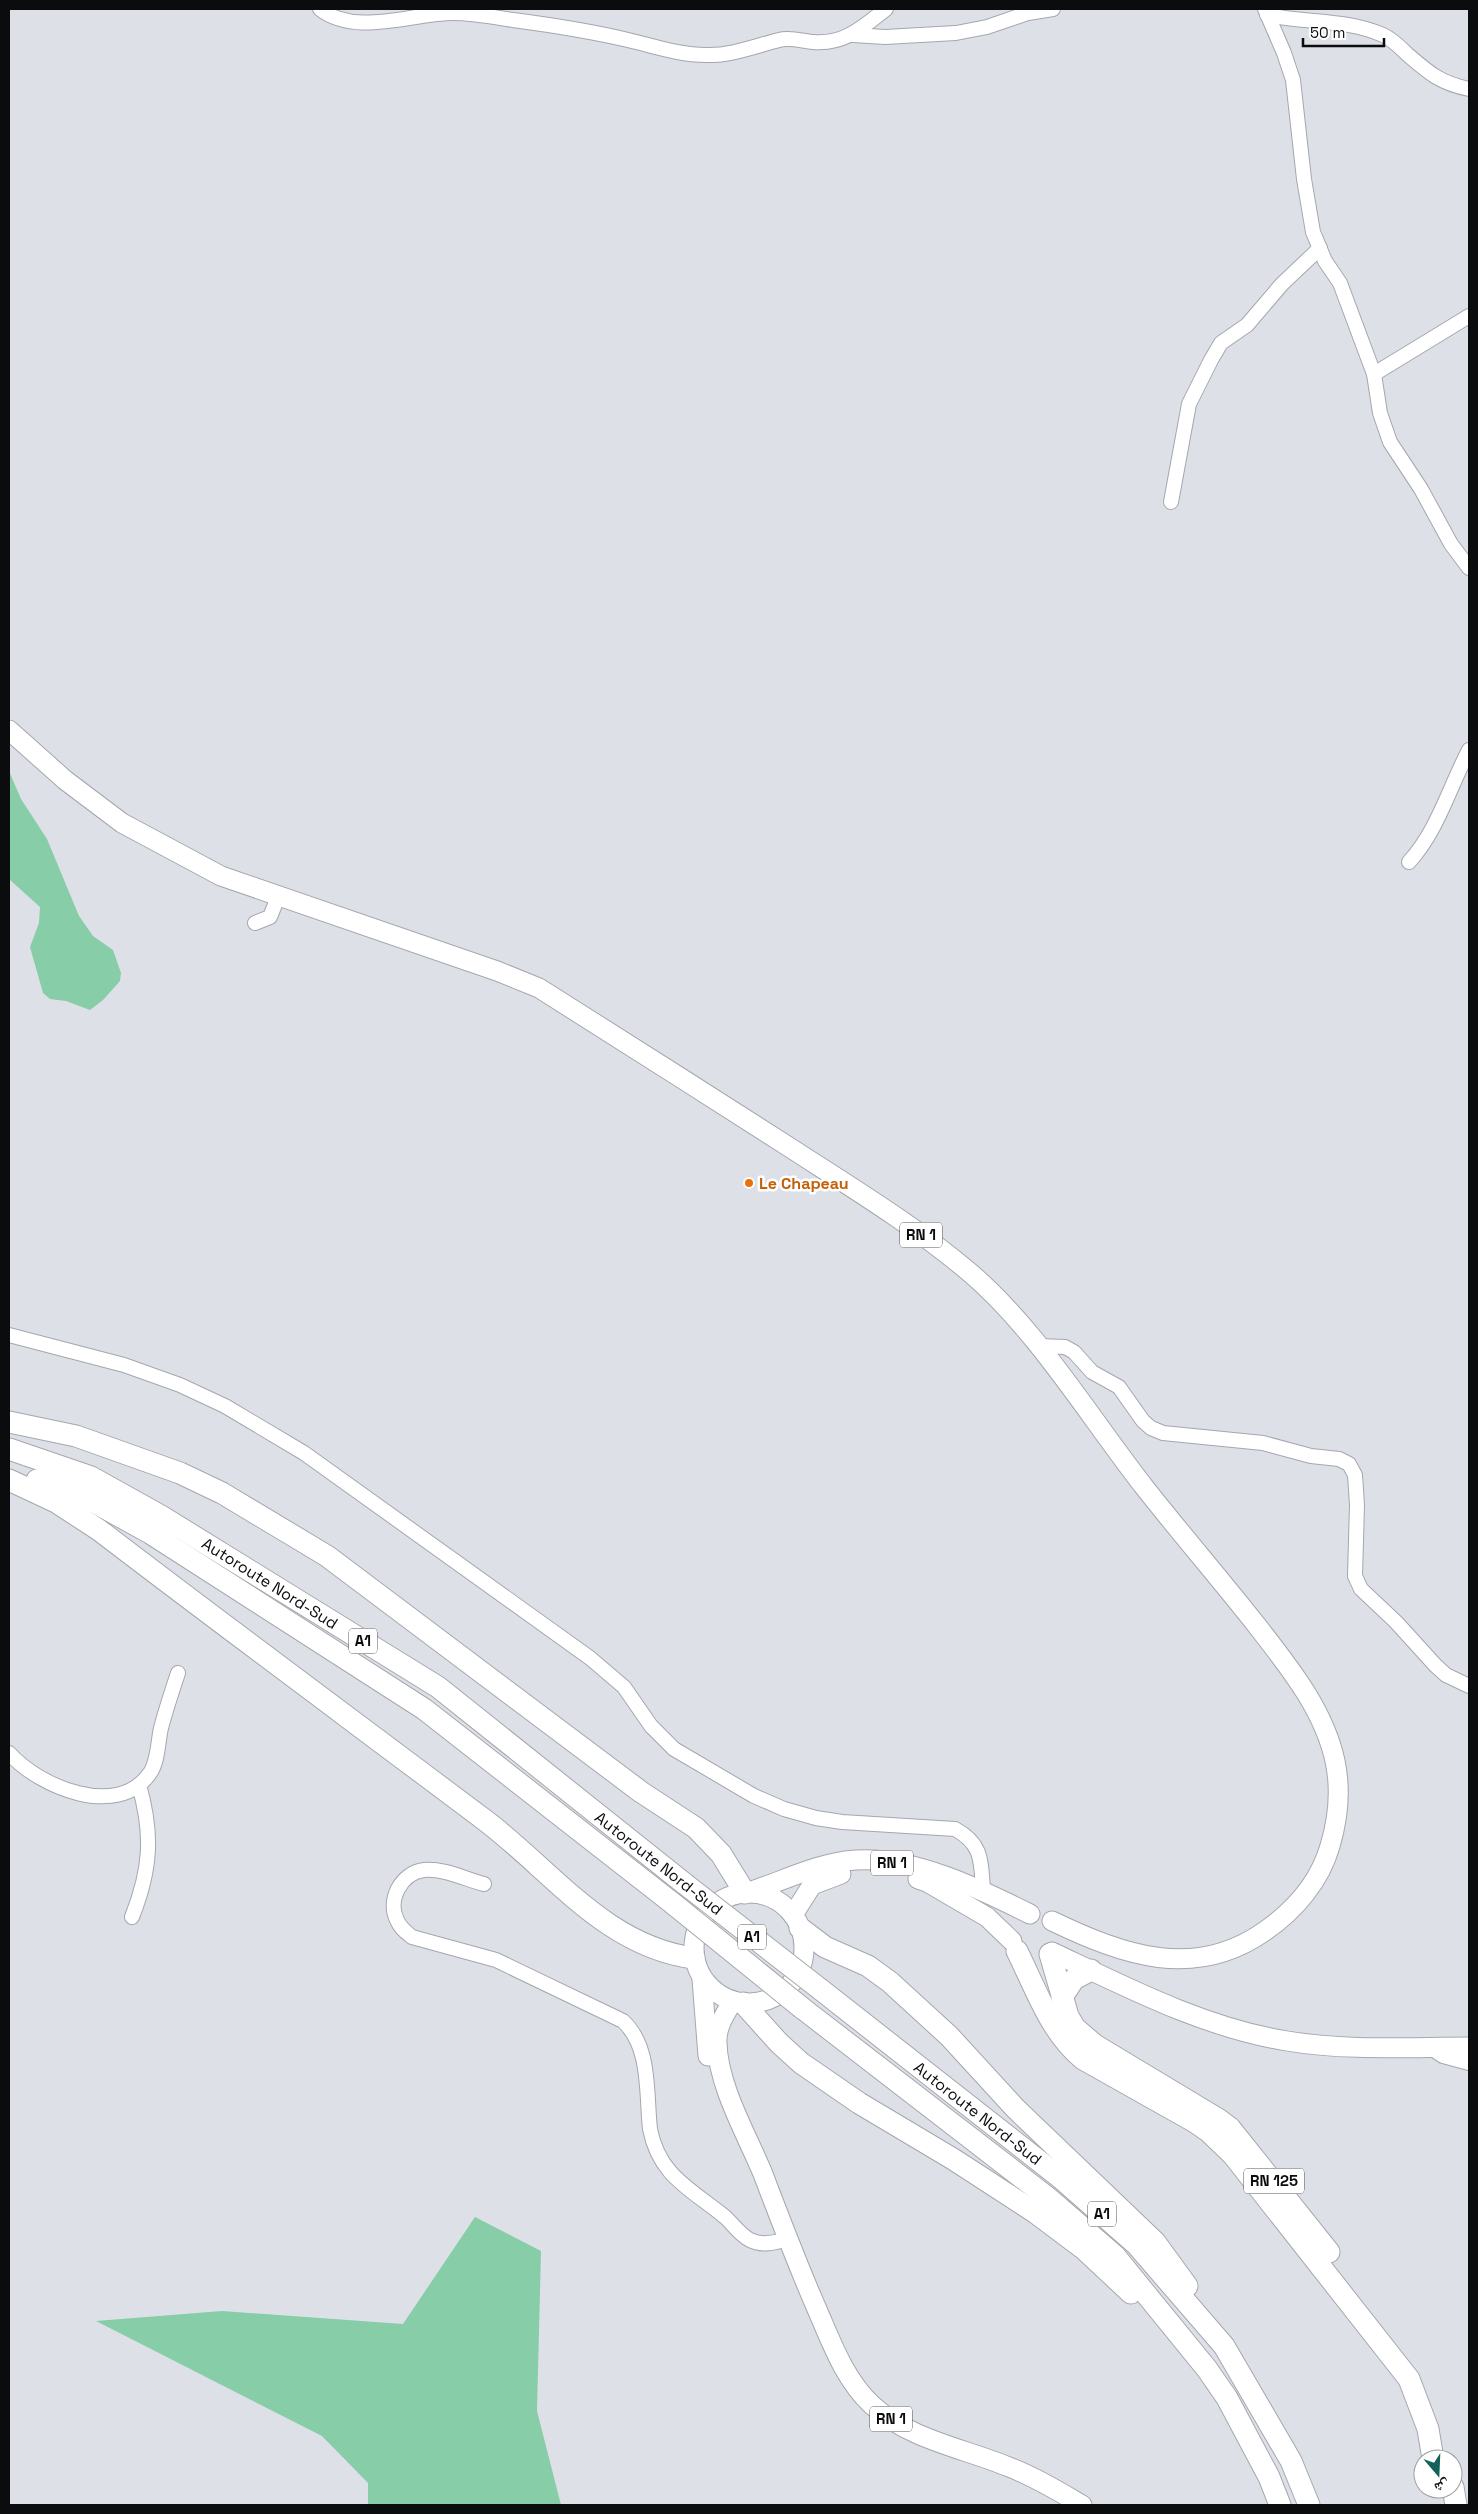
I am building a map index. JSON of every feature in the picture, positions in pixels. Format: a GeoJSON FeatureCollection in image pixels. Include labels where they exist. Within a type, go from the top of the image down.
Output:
{"type":"FeatureCollection","features":[{"type":"Feature","properties":{"kind":"highway"},"geometry":{"type":"LineString","coordinates":[[9,1422],[76,1436],[180,1473],[222,1493],[328,1556],[641,1792],[696,1828],[721,1854],[747,1893]]}},
{"type":"Feature","properties":{"kind":"highway","name":"Autoroute Nord-Sud"},"geometry":{"type":"LineString","coordinates":[[9,1449],[91,1477],[161,1516],[438,1687],[685,1884],[1070,2185],[1136,2244],[1224,2346],[1291,2461],[1308,2505]]}},
{"type":"Feature","properties":{"kind":"highway","name":"Autoroute Nord-Sud"},"geometry":{"type":"LineString","coordinates":[[9,1470],[83,1496],[150,1533],[424,1709],[671,1902],[802,2008],[1047,2197],[1115,2256],[1207,2369],[1227,2398],[1269,2477],[1280,2505]]}},
{"type":"Feature","properties":{"kind":"highway"},"geometry":{"type":"LineString","coordinates":[[9,1480],[56,1502],[99,1530],[506,1836],[601,1920],[659,1951],[694,1958]]}},
{"type":"Feature","properties":{"kind":"highway"},"geometry":{"type":"LineString","coordinates":[[797,1921],[825,1947],[879,1973],[949,2036],[1015,2108],[1155,2242],[1171,2262],[1224,2346]]}},
{"type":"Feature","properties":{"kind":"highway","name":"RN 125"},"geometry":{"type":"LineString","coordinates":[[1054,1942],[1062,1997],[1068,2016],[1084,2036],[1218,2119],[1244,2144],[1412,2358],[1434,2401],[1446,2449]]}},
{"type":"Feature","properties":{"kind":"highway"},"geometry":{"type":"LineString","coordinates":[[1015,1946],[1054,2027],[1071,2049],[1083,2059],[1196,2122],[1233,2155],[1409,2379],[1428,2429],[1432,2449]]}},
{"type":"Feature","properties":{"kind":"highway"},"geometry":{"type":"LineString","coordinates":[[1062,1997],[1074,1979],[1091,1970]]}},
{"type":"Feature","properties":{"kind":"highway"},"geometry":{"type":"LineString","coordinates":[[738,2002],[801,2063],[859,2104],[953,2159],[1036,2213],[1084,2249],[1207,2369]]}},
{"type":"Feature","properties":{"kind":"main road","name":"RN 1"},"geometry":{"type":"LineString","coordinates":[[9,730],[65,780],[122,823],[220,876],[497,971],[539,988],[896,1216],[969,1272],[1005,1306],[1038,1346],[1156,1502],[1219,1576],[1284,1659],[1314,1708],[1326,1732],[1335,1763],[1338,1798],[1335,1828],[1328,1854],[1316,1878],[1298,1903],[1278,1922],[1253,1939],[1238,1946],[1208,1955],[1186,1959],[1142,1956],[1114,1949],[1092,1940],[1054,1942]]}},
{"type":"Feature","properties":{"kind":"main road","name":"RN 1"},"geometry":{"type":"LineString","coordinates":[[747,1893],[828,1865],[856,1860],[893,1863],[926,1871],[983,1890],[1030,1914]]}},
{"type":"Feature","properties":{"kind":"main road","name":"RN 1"},"geometry":{"type":"LineString","coordinates":[[797,1921],[806,1892],[821,1880],[858,1872],[896,1874],[928,1882],[953,1896],[987,1917],[1015,1946]]}},
{"type":"Feature","properties":{"kind":"main road"},"geometry":{"type":"LineString","coordinates":[[659,1951],[686,1970],[703,1985],[715,1993],[738,2002],[753,2003],[773,1998],[790,1986],[796,1977],[803,1958],[804,1943],[797,1921],[774,1898],[747,1893],[725,1898],[705,1914],[694,1938],[694,1958],[703,1985]]}},
{"type":"Feature","properties":{"kind":"main road"},"geometry":{"type":"LineString","coordinates":[[1054,1942],[1033,1959],[1015,1946],[1016,1924],[1030,1914],[1042,1915],[1054,1942],[1091,1970],[1214,2023],[1254,2035],[1313,2045],[1469,2047]]}},
{"type":"Feature","properties":{"kind":"main road","name":"RN 1"},"geometry":{"type":"LineString","coordinates":[[703,1985],[706,2047],[721,2108],[787,2239]]}},
{"type":"Feature","properties":{"kind":"main road","name":"RN 1"},"geometry":{"type":"LineString","coordinates":[[738,2002],[717,2034],[718,2054],[734,2111],[762,2172],[787,2239],[837,2356],[856,2387],[872,2405],[896,2422],[928,2439],[1007,2466],[1039,2480],[1082,2505]]}},
{"type":"Feature","properties":{"kind":"street"},"geometry":{"type":"LineString","coordinates":[[320,9],[334,16],[364,22],[437,14],[476,14],[549,25],[627,40],[680,53],[707,56],[749,50],[781,39],[815,42],[833,41],[853,35],[885,37],[956,33],[986,27],[1030,11],[1053,9]]}},
{"type":"Feature","properties":{"kind":"street"},"geometry":{"type":"LineString","coordinates":[[853,35],[886,9]]}},
{"type":"Feature","properties":{"kind":"street"},"geometry":{"type":"LineString","coordinates":[[1266,12],[1299,21],[1349,24],[1363,27],[1386,36],[1436,78],[1469,89]]}},
{"type":"Feature","properties":{"kind":"street"},"geometry":{"type":"LineString","coordinates":[[1266,12],[1284,53],[1293,80],[1304,179],[1313,232],[1340,283],[1374,374],[1380,413],[1390,442],[1421,489],[1452,544],[1469,568]]}},
{"type":"Feature","properties":{"kind":"street"},"geometry":{"type":"LineString","coordinates":[[1172,502],[1189,404],[1211,360],[1221,343],[1247,325],[1282,284],[1320,248]]}},
{"type":"Feature","properties":{"kind":"street"},"geometry":{"type":"LineString","coordinates":[[1374,374],[1469,316]]}},
{"type":"Feature","properties":{"kind":"street"},"geometry":{"type":"LineString","coordinates":[[1409,862],[1420,850],[1444,808],[1453,780],[1469,750]]}},
{"type":"Feature","properties":{"kind":"street"},"geometry":{"type":"LineString","coordinates":[[255,923],[270,917],[278,897]]}},
{"type":"Feature","properties":{"kind":"street"},"geometry":{"type":"LineString","coordinates":[[9,1335],[124,1365],[180,1385],[226,1406],[304,1452],[590,1658],[624,1687],[651,1726],[674,1749],[754,1796],[784,1809],[842,1822],[955,1830],[967,1836],[979,1851],[983,1890]]}},
{"type":"Feature","properties":{"kind":"street"},"geometry":{"type":"LineString","coordinates":[[1038,1346],[1065,1347],[1074,1352],[1092,1372],[1119,1387],[1143,1421],[1151,1428],[1162,1433],[1264,1443],[1311,1456],[1339,1459],[1349,1464],[1355,1475],[1355,1576],[1361,1589],[1396,1622],[1446,1675],[1469,1686]]}},
{"type":"Feature","properties":{"kind":"street"},"geometry":{"type":"LineString","coordinates":[[9,1753],[28,1769],[63,1789],[97,1797],[126,1792],[139,1785],[151,1771],[167,1704],[178,1673]]}},
{"type":"Feature","properties":{"kind":"street"},"geometry":{"type":"LineString","coordinates":[[132,1917],[140,1897],[149,1851],[148,1818],[139,1785]]}},
{"type":"Feature","properties":{"kind":"street"},"geometry":{"type":"LineString","coordinates":[[484,1884],[433,1870],[421,1870],[410,1876],[398,1889],[394,1907],[396,1919],[402,1929],[412,1937],[496,1960],[623,2021],[637,2037],[642,2050],[652,2142],[665,2168],[676,2180],[750,2240],[768,2243],[787,2239]]}},
{"type":"Feature","properties":{"kind":"street"},"geometry":{"type":"LineString","coordinates":[[1430,2047],[1443,2056],[1469,2063]]}},
{"type":"Feature","properties":{"kind":"green space"},"geometry":{"type":"Polygon","coordinates":[[[9,771],[21,799],[47,839],[79,916],[93,936],[113,950],[121,973],[120,981],[103,1000],[90,1010],[66,1001],[50,999],[43,993],[30,947],[39,923],[40,907],[9,879],[9,771]]]}},
{"type":"Feature","properties":{"kind":"green space"},"geometry":{"type":"Polygon","coordinates":[[[475,2217],[541,2251],[537,2411],[561,2505],[368,2505],[368,2483],[322,2436],[96,2321],[222,2311],[403,2324],[475,2217]]]}},
{"type":"Feature","properties":{"kind":"place","name":"Le Chapeau"},"geometry":{"type":"Point","coordinates":[749,1183]}}]}
